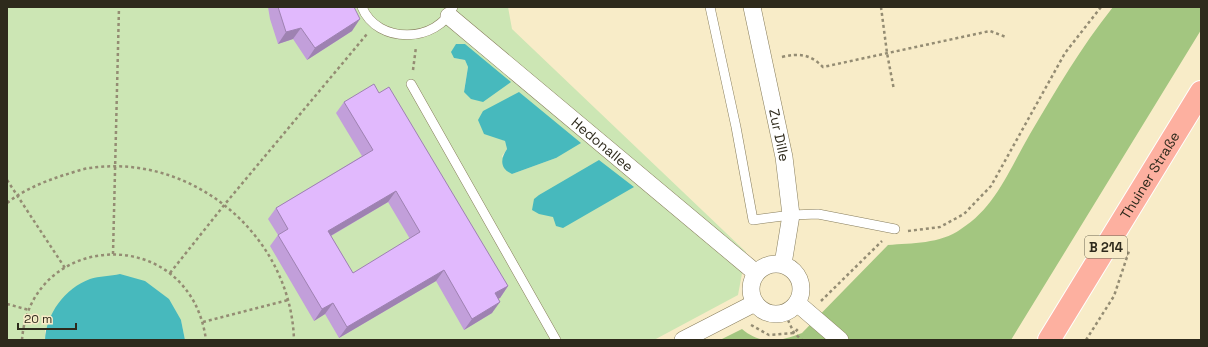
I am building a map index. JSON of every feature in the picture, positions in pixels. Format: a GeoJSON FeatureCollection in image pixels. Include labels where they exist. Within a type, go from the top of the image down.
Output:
{"type":"FeatureCollection","features":[{"type":"Feature","properties":{"kind":"main road","name":"Thuiner Straße"},"geometry":{"type":"LineString","coordinates":[[1049,340],[1201,92]]}},
{"type":"Feature","properties":{"kind":"street","name":"Zur Dille"},"geometry":{"type":"LineString","coordinates":[[752,7],[784,157],[791,215],[783,264]]}},
{"type":"Feature","properties":{"kind":"street","name":"Hedonallee"},"geometry":{"type":"LineString","coordinates":[[451,11],[756,273]]}},
{"type":"Feature","properties":{"kind":"street"},"geometry":{"type":"LineString","coordinates":[[783,264],[792,269],[802,284],[800,299],[791,309],[776,313],[768,313],[755,303],[751,293],[751,283],[756,273],[768,265],[783,264]]}},
{"type":"Feature","properties":{"kind":"street"},"geometry":{"type":"LineString","coordinates":[[683,340],[755,303]]}},
{"type":"Feature","properties":{"kind":"street"},"geometry":{"type":"LineString","coordinates":[[797,304],[840,340]]}},
{"type":"Feature","properties":{"kind":"lane"},"geometry":{"type":"LineString","coordinates":[[362,7],[375,24],[393,34],[411,36],[432,30],[451,11]]}},
{"type":"Feature","properties":{"kind":"lane"},"geometry":{"type":"LineString","coordinates":[[710,7],[736,127],[753,220],[791,215],[818,214],[895,229]]}},
{"type":"Feature","properties":{"kind":"lane"},"geometry":{"type":"LineString","coordinates":[[411,84],[556,340]]}},
{"type":"Feature","properties":{"kind":"path"},"geometry":{"type":"LineString","coordinates":[[113,254],[119,7]]}},
{"type":"Feature","properties":{"kind":"path"},"geometry":{"type":"LineString","coordinates":[[881,7],[894,90]]}},
{"type":"Feature","properties":{"kind":"path"},"geometry":{"type":"LineString","coordinates":[[794,334],[821,302],[895,229],[912,231],[940,227],[964,214],[991,186],[1064,53],[1101,7]]}},
{"type":"Feature","properties":{"kind":"path"},"geometry":{"type":"LineString","coordinates":[[170,273],[225,204],[375,24]]}},
{"type":"Feature","properties":{"kind":"path"},"geometry":{"type":"LineString","coordinates":[[764,62],[794,54],[804,54],[813,57],[824,67],[990,31],[1006,37]]}},
{"type":"Feature","properties":{"kind":"path"},"geometry":{"type":"LineString","coordinates":[[411,36],[416,50],[411,84]]}},
{"type":"Feature","properties":{"kind":"path"},"geometry":{"type":"LineString","coordinates":[[7,203],[17,195],[38,183],[89,168],[116,166],[143,168],[180,179],[203,189],[225,204],[248,226],[263,245],[279,274],[288,300],[294,340]]}},
{"type":"Feature","properties":{"kind":"path"},"geometry":{"type":"LineString","coordinates":[[7,180],[65,268]]}},
{"type":"Feature","properties":{"kind":"path"},"geometry":{"type":"LineString","coordinates":[[1086,340],[1114,296],[1130,250]]}},
{"type":"Feature","properties":{"kind":"path"},"geometry":{"type":"LineString","coordinates":[[22,340],[23,327],[29,310],[40,291],[52,278],[65,268],[85,259],[113,254],[135,256],[156,264],[183,284],[195,302],[203,322],[206,340]]}},
{"type":"Feature","properties":{"kind":"path"},"geometry":{"type":"LineString","coordinates":[[203,322],[288,300]]}},
{"type":"Feature","properties":{"kind":"path"},"geometry":{"type":"LineString","coordinates":[[7,304],[29,310]]}},
{"type":"Feature","properties":{"kind":"path"},"geometry":{"type":"LineString","coordinates":[[745,322],[769,335],[794,334],[802,340]]}},
{"type":"Feature","properties":{"kind":"green space"},"geometry":{"type":"Polygon","coordinates":[[[7,7],[508,7],[512,29],[746,252],[738,295],[654,340],[185,340],[181,320],[45,330],[45,340],[7,340],[7,7]],[[465,44],[454,58],[465,60],[468,67],[464,91],[483,102],[465,44]],[[480,127],[505,141],[507,149],[502,156],[512,174],[556,158],[480,127]]]}},
{"type":"Feature","properties":{"kind":"green space"},"geometry":{"type":"Polygon","coordinates":[[[1113,7],[1201,7],[1201,30],[1011,340],[776,340],[802,333],[888,245],[926,242],[944,238],[961,229],[984,210],[1009,173],[1049,101],[1069,69],[1113,7]]]}},
{"type":"Feature","properties":{"kind":"green space"},"geometry":{"type":"Polygon","coordinates":[[[742,329],[756,338],[763,340],[720,340],[742,329]]]}},
{"type":"Feature","properties":{"kind":"water"},"geometry":{"type":"Polygon","coordinates":[[[456,44],[465,44],[511,82],[483,102],[471,99],[464,92],[468,67],[465,60],[454,58],[451,52],[456,44]]]}},
{"type":"Feature","properties":{"kind":"water"},"geometry":{"type":"Polygon","coordinates":[[[519,92],[581,143],[556,158],[512,174],[503,167],[502,163],[503,156],[507,149],[505,141],[484,134],[478,120],[483,111],[519,92]]]}},
{"type":"Feature","properties":{"kind":"water"},"geometry":{"type":"Polygon","coordinates":[[[599,160],[634,187],[563,228],[556,226],[553,217],[539,214],[532,210],[534,199],[539,195],[599,160]]]}},
{"type":"Feature","properties":{"kind":"water"},"geometry":{"type":"Polygon","coordinates":[[[120,274],[145,281],[169,299],[181,320],[185,340],[45,340],[46,330],[53,312],[65,295],[81,283],[90,279],[120,274]]]}},
{"type":"Feature","properties":{"kind":"building"},"geometry":{"type":"Polygon","coordinates":[[[278,7],[354,7],[360,19],[315,48],[301,28],[286,32],[278,7]]]}},
{"type":"Feature","properties":{"kind":"building"},"geometry":{"type":"Polygon","coordinates":[[[374,84],[379,93],[389,87],[508,286],[495,293],[500,302],[472,319],[444,270],[347,327],[333,303],[322,309],[278,235],[288,229],[276,208],[373,150],[344,102],[374,84]],[[396,191],[328,231],[353,273],[420,232],[396,191]]]}}]}
